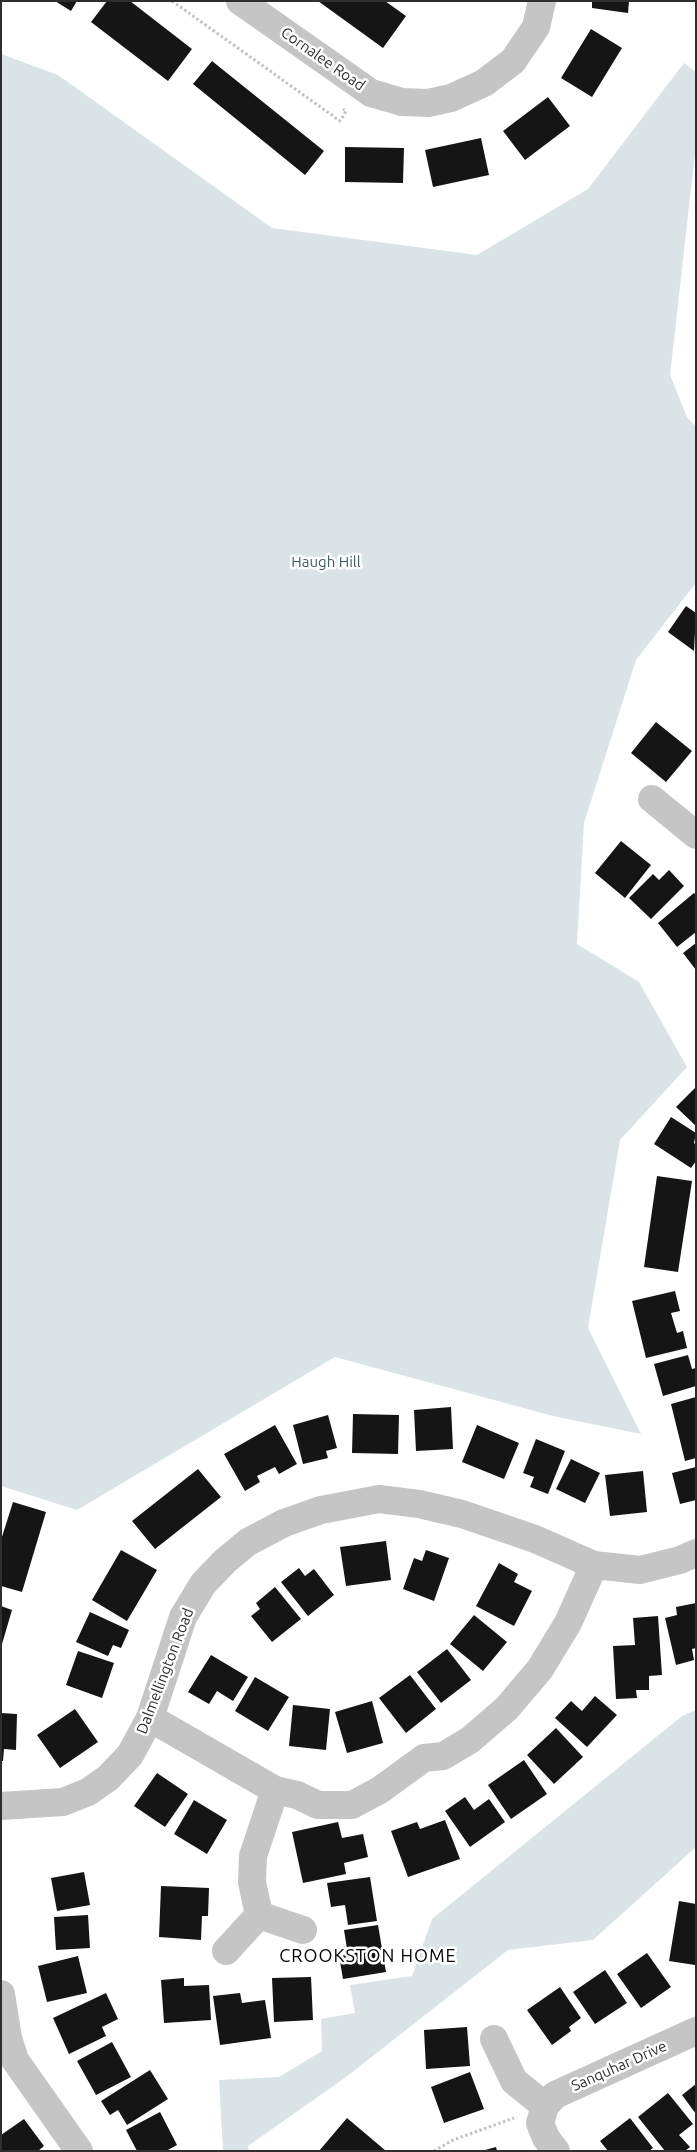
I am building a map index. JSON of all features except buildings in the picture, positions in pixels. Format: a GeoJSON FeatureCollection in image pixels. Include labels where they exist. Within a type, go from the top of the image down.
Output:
{"type":"FeatureCollection","features":[{"type":"Feature","properties":{"kind":"street","name":"Cornalee Road"},"geometry":{"type":"LineString","coordinates":[[240,1],[371,92],[402,102],[428,102],[451,98],[484,83],[513,62],[536,27],[542,1]]}},
{"type":"Feature","properties":{"kind":"street"},"geometry":{"type":"LineString","coordinates":[[652,799],[696,835]]}},
{"type":"Feature","properties":{"kind":"street","name":"Dalmellington Road"},"geometry":{"type":"LineString","coordinates":[[1,1806],[63,1802],[88,1792],[108,1778],[130,1755],[150,1718],[183,1617],[203,1584],[225,1561],[248,1542],[284,1523],[321,1510],[379,1499],[420,1504],[462,1514],[535,1539],[594,1564],[640,1570],[680,1560],[696,1553]]}},
{"type":"Feature","properties":{"kind":"street"},"geometry":{"type":"LineString","coordinates":[[150,1718],[275,1790],[297,1795],[318,1805],[352,1805],[380,1790],[424,1758],[443,1756],[470,1740],[507,1708],[540,1669],[568,1623],[594,1564]]}},
{"type":"Feature","properties":{"kind":"street"},"geometry":{"type":"LineString","coordinates":[[259,1915],[252,1882],[253,1856],[275,1790]]}},
{"type":"Feature","properties":{"kind":"street"},"geometry":{"type":"LineString","coordinates":[[1,1806],[1,1827]]}},
{"type":"Feature","properties":{"kind":"street"},"geometry":{"type":"LineString","coordinates":[[259,1915],[303,1930]]}},
{"type":"Feature","properties":{"kind":"street"},"geometry":{"type":"LineString","coordinates":[[226,1951],[259,1915]]}},
{"type":"Feature","properties":{"kind":"street"},"geometry":{"type":"LineString","coordinates":[[1,1994],[8,2038],[15,2060],[79,2151]]}},
{"type":"Feature","properties":{"kind":"street","name":"Sanquhar Drive"},"geometry":{"type":"LineString","coordinates":[[543,2114],[555,2095],[696,2031]]}},
{"type":"Feature","properties":{"kind":"street"},"geometry":{"type":"LineString","coordinates":[[494,2039],[514,2081],[543,2114],[546,2138],[556,2151]]}},
{"type":"Feature","properties":{"kind":"path"},"geometry":{"type":"LineString","coordinates":[[172,1],[340,121]]}},
{"type":"Feature","properties":{"kind":"path"},"geometry":{"type":"LineString","coordinates":[[434,2151],[453,2140],[513,2118],[543,2114]]}},
{"type":"Feature","properties":{"kind":"green space","name":"Haugh Hill"},"geometry":{"type":"Polygon","coordinates":[[[1,54],[58,75],[272,228],[477,255],[588,189],[684,63],[696,72],[696,145],[670,375],[687,417],[696,427],[696,583],[636,660],[584,823],[577,944],[639,982],[687,1067],[620,1140],[588,1328],[641,1434],[553,1416],[335,1357],[77,1510],[1,1486],[1,54]]]}},
{"type":"Feature","properties":{"kind":"green space"},"geometry":{"type":"Polygon","coordinates":[[[696,1710],[696,1847],[593,1940],[508,1950],[346,2077],[248,2146],[249,2151],[223,2151],[219,2080],[279,2077],[322,2051],[321,2019],[355,2013],[350,1985],[412,1976],[432,1919],[682,1716],[696,1710]]]}},
{"type":"Feature","properties":{"kind":"district","name":"CROOKSTON HOME"},"geometry":{"type":"Point","coordinates":[368,1956]}}]}
